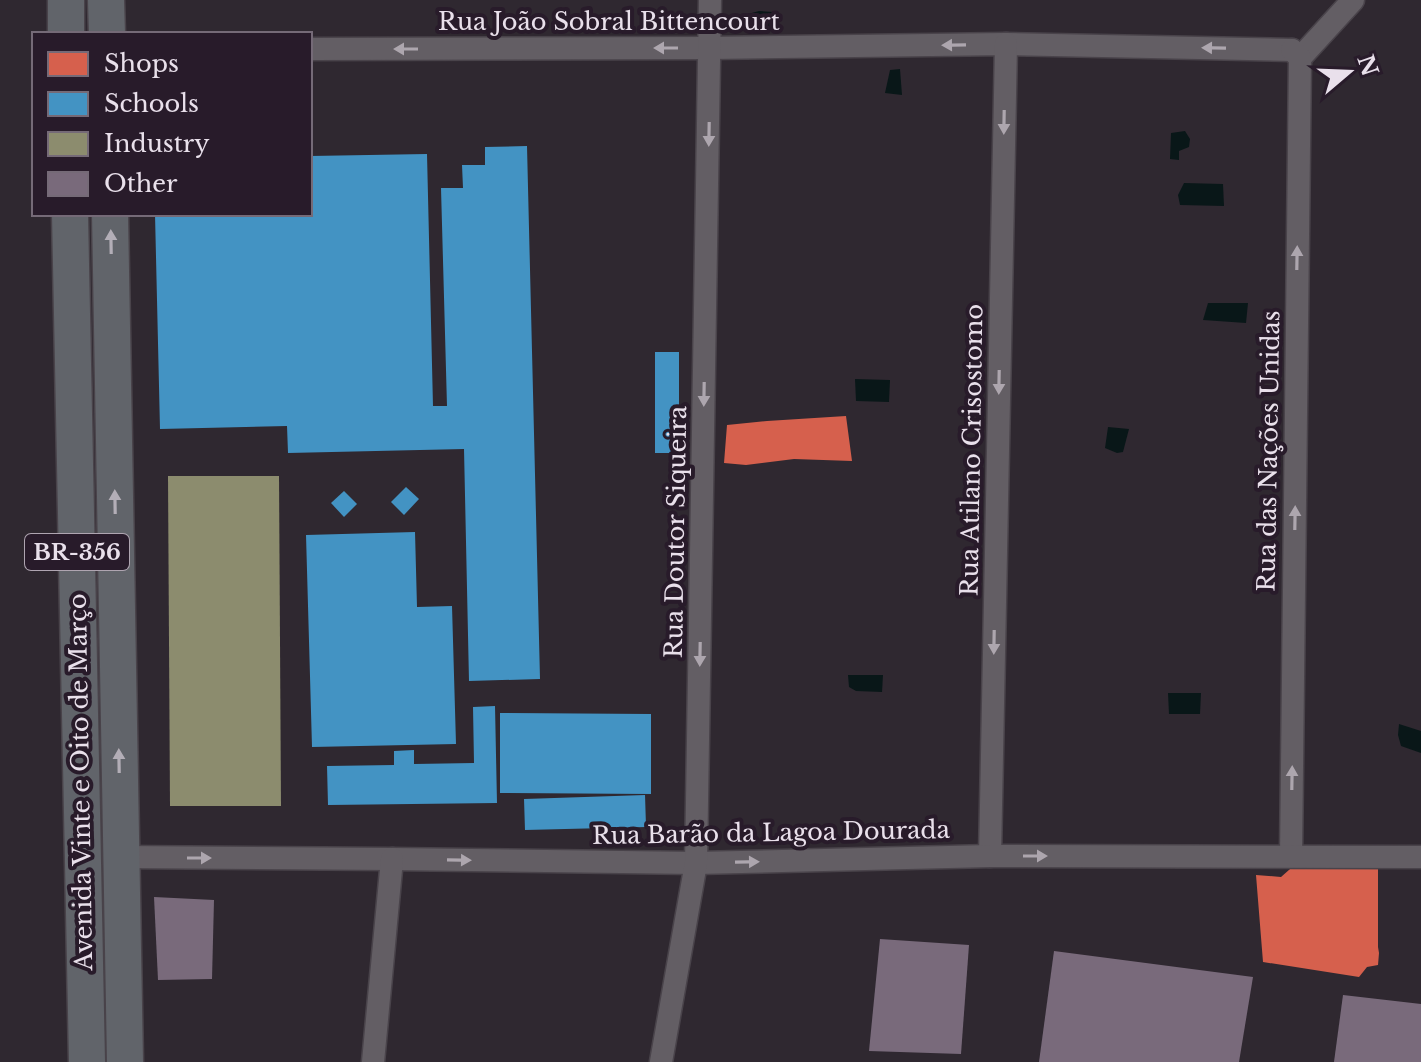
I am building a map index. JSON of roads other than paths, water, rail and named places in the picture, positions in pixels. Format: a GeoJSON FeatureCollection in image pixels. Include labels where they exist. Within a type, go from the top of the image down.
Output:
{"type":"FeatureCollection","features":[{"type":"Feature","properties":{"kind":"main road"},"geometry":{"type":"LineString","coordinates":[[66,0],[66,32]]}},
{"type":"Feature","properties":{"kind":"main road","name":"Avenida Vinte e Oito de Março"},"geometry":{"type":"LineString","coordinates":[[70,216],[87,1062]]}},
{"type":"Feature","properties":{"kind":"main road","name":"Avenida Vinte e Oito de Março"},"geometry":{"type":"LineString","coordinates":[[110,216],[125,1062]]}},
{"type":"Feature","properties":{"kind":"main road"},"geometry":{"type":"LineString","coordinates":[[79,661],[92,714],[98,834],[105,852],[121,857]]}},
{"type":"Feature","properties":{"kind":"street","name":"Rua Doutor Siqueira"},"geometry":{"type":"LineString","coordinates":[[661,1062],[696,863],[710,0]]}},
{"type":"Feature","properties":{"kind":"street"},"geometry":{"type":"LineString","coordinates":[[1296,54],[1330,0]]}},
{"type":"Feature","properties":{"kind":"street"},"geometry":{"type":"LineString","coordinates":[[1296,54],[1353,0]]}},
{"type":"Feature","properties":{"kind":"street","name":"Rua João Sobral Bittencourt"},"geometry":{"type":"LineString","coordinates":[[312,49],[1006,44],[1296,54]]}},
{"type":"Feature","properties":{"kind":"street","name":"Rua Atilano Crisostomo"},"geometry":{"type":"LineString","coordinates":[[990,856],[1006,44]]}},
{"type":"Feature","properties":{"kind":"street","name":"Rua das Nações Unidas"},"geometry":{"type":"LineString","coordinates":[[1291,856],[1296,54]]}},
{"type":"Feature","properties":{"kind":"street","name":"Rua Barão da Lagoa Dourada"},"geometry":{"type":"LineString","coordinates":[[121,857],[696,863],[990,856],[1421,857]]}},
{"type":"Feature","properties":{"kind":"street"},"geometry":{"type":"LineString","coordinates":[[373,1062],[392,859]]}}]}
